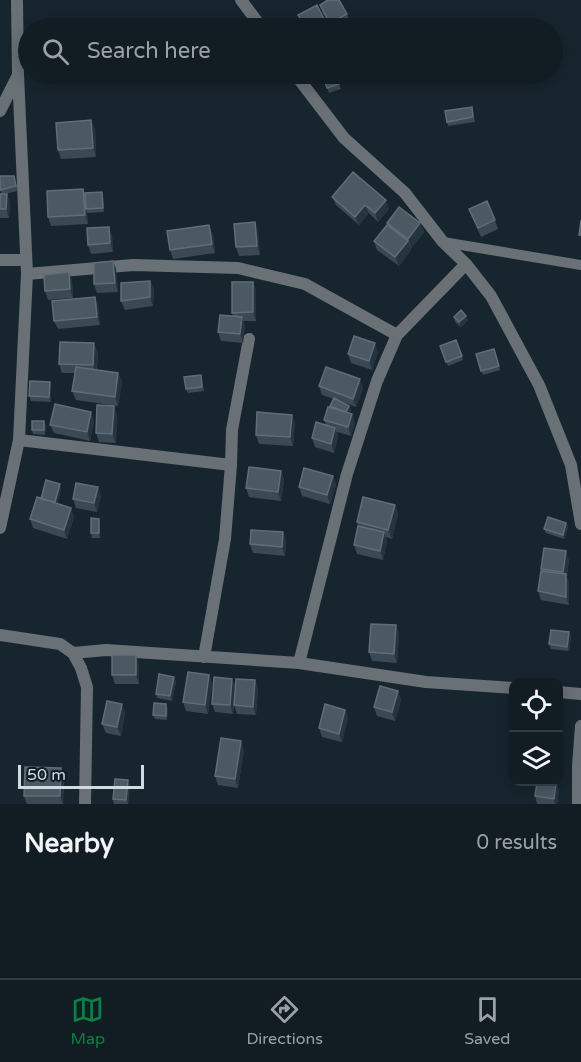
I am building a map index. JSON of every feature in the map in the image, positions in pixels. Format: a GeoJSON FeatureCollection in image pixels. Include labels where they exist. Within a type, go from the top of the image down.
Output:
{"type":"FeatureCollection","features":[{"type":"Feature","properties":{"kind":"street"},"geometry":{"type":"LineString","coordinates":[[0,111],[18,74],[17,0]]}},
{"type":"Feature","properties":{"kind":"street"},"geometry":{"type":"LineString","coordinates":[[241,0],[254,18]]}},
{"type":"Feature","properties":{"kind":"street"},"geometry":{"type":"LineString","coordinates":[[0,528],[5,478],[19,440],[27,274],[18,84]]}},
{"type":"Feature","properties":{"kind":"street"},"geometry":{"type":"LineString","coordinates":[[303,84],[344,138],[405,194],[443,242],[466,264],[491,296],[539,385],[571,465],[581,524]]}},
{"type":"Feature","properties":{"kind":"street"},"geometry":{"type":"LineString","coordinates":[[0,260],[26,260]]}},
{"type":"Feature","properties":{"kind":"street"},"geometry":{"type":"LineString","coordinates":[[299,663],[347,474],[377,381],[397,335],[466,264]]}},
{"type":"Feature","properties":{"kind":"street"},"geometry":{"type":"LineString","coordinates":[[27,274],[133,265],[238,268],[305,284],[397,335]]}},
{"type":"Feature","properties":{"kind":"street"},"geometry":{"type":"LineString","coordinates":[[204,657],[225,539],[232,430],[249,339]]}},
{"type":"Feature","properties":{"kind":"street"},"geometry":{"type":"LineString","coordinates":[[19,440],[231,465]]}},
{"type":"Feature","properties":{"kind":"street"},"geometry":{"type":"LineString","coordinates":[[0,636],[60,644],[73,653],[81,668],[87,687],[85,804]]}},
{"type":"Feature","properties":{"kind":"street"},"geometry":{"type":"LineString","coordinates":[[73,653],[106,650],[299,663],[426,682],[509,688]]}},
{"type":"Feature","properties":{"kind":"street"},"geometry":{"type":"LineString","coordinates":[[563,692],[581,694]]}},
{"type":"Feature","properties":{"kind":"street"},"geometry":{"type":"LineString","coordinates":[[578,804],[581,726]]}},
{"type":"Feature","properties":{"kind":"lane"},"geometry":{"type":"LineString","coordinates":[[443,242],[581,265]]}},
{"type":"Feature","properties":{"kind":"building"},"geometry":{"type":"Polygon","coordinates":[[[328,0],[339,0],[347,14],[339,18],[327,18],[320,5],[328,0]]]}},
{"type":"Feature","properties":{"kind":"building"},"geometry":{"type":"Polygon","coordinates":[[[317,5],[324,18],[300,18],[298,15],[317,5]]]}},
{"type":"Feature","properties":{"kind":"building"},"geometry":{"type":"Polygon","coordinates":[[[326,84],[339,84],[327,88],[326,84]]]}},
{"type":"Feature","properties":{"kind":"building"},"geometry":{"type":"Polygon","coordinates":[[[472,107],[473,117],[447,122],[445,111],[472,107]]]}},
{"type":"Feature","properties":{"kind":"building"},"geometry":{"type":"Polygon","coordinates":[[[91,120],[93,148],[58,150],[56,123],[91,120]]]}},
{"type":"Feature","properties":{"kind":"building"},"geometry":{"type":"Polygon","coordinates":[[[353,172],[386,200],[375,213],[365,205],[355,217],[332,197],[353,172]]]}},
{"type":"Feature","properties":{"kind":"building"},"geometry":{"type":"Polygon","coordinates":[[[0,176],[14,176],[16,186],[0,190],[0,176]]]}},
{"type":"Feature","properties":{"kind":"building"},"geometry":{"type":"Polygon","coordinates":[[[83,189],[85,215],[48,217],[47,191],[83,189]]]}},
{"type":"Feature","properties":{"kind":"building"},"geometry":{"type":"Polygon","coordinates":[[[102,192],[103,208],[86,209],[85,193],[102,192]]]}},
{"type":"Feature","properties":{"kind":"building"},"geometry":{"type":"Polygon","coordinates":[[[0,194],[7,194],[6,209],[0,209],[0,194]]]}},
{"type":"Feature","properties":{"kind":"building"},"geometry":{"type":"Polygon","coordinates":[[[487,201],[495,220],[478,228],[469,209],[487,201]]]}},
{"type":"Feature","properties":{"kind":"building"},"geometry":{"type":"Polygon","coordinates":[[[399,207],[420,223],[408,239],[387,223],[399,207]]]}},
{"type":"Feature","properties":{"kind":"building"},"geometry":{"type":"Polygon","coordinates":[[[255,222],[257,246],[236,247],[234,224],[255,222]]]}},
{"type":"Feature","properties":{"kind":"building"},"geometry":{"type":"Polygon","coordinates":[[[209,225],[212,244],[170,250],[167,231],[209,225]]]}},
{"type":"Feature","properties":{"kind":"building"},"geometry":{"type":"Polygon","coordinates":[[[387,225],[408,241],[395,257],[374,241],[387,225]]]}},
{"type":"Feature","properties":{"kind":"building"},"geometry":{"type":"Polygon","coordinates":[[[109,227],[110,243],[88,245],[87,228],[109,227]]]}},
{"type":"Feature","properties":{"kind":"building"},"geometry":{"type":"Polygon","coordinates":[[[113,261],[115,283],[94,284],[94,263],[113,261]]]}},
{"type":"Feature","properties":{"kind":"building"},"geometry":{"type":"Polygon","coordinates":[[[69,272],[70,289],[45,291],[44,275],[69,272]]]}},
{"type":"Feature","properties":{"kind":"building"},"geometry":{"type":"Polygon","coordinates":[[[150,281],[150,297],[121,301],[121,283],[150,281]]]}},
{"type":"Feature","properties":{"kind":"building"},"geometry":{"type":"Polygon","coordinates":[[[232,282],[253,282],[253,312],[232,313],[232,282]]]}},
{"type":"Feature","properties":{"kind":"building"},"geometry":{"type":"Polygon","coordinates":[[[95,297],[97,317],[54,321],[52,301],[95,297]]]}},
{"type":"Feature","properties":{"kind":"building"},"geometry":{"type":"Polygon","coordinates":[[[461,310],[466,316],[459,322],[454,317],[461,310]]]}},
{"type":"Feature","properties":{"kind":"building"},"geometry":{"type":"Polygon","coordinates":[[[220,315],[242,317],[240,334],[218,332],[220,315]]]}},
{"type":"Feature","properties":{"kind":"building"},"geometry":{"type":"Polygon","coordinates":[[[354,336],[375,343],[369,361],[348,354],[354,336]]]}},
{"type":"Feature","properties":{"kind":"building"},"geometry":{"type":"Polygon","coordinates":[[[456,340],[462,356],[446,362],[440,346],[456,340]]]}},
{"type":"Feature","properties":{"kind":"building"},"geometry":{"type":"Polygon","coordinates":[[[60,342],[94,343],[93,365],[59,364],[60,342]]]}},
{"type":"Feature","properties":{"kind":"building"},"geometry":{"type":"Polygon","coordinates":[[[494,349],[499,366],[481,371],[476,354],[494,349]]]}},
{"type":"Feature","properties":{"kind":"building"},"geometry":{"type":"Polygon","coordinates":[[[76,367],[118,373],[115,397],[72,391],[76,367]]]}},
{"type":"Feature","properties":{"kind":"building"},"geometry":{"type":"Polygon","coordinates":[[[326,367],[360,379],[353,399],[319,386],[326,367]]]}},
{"type":"Feature","properties":{"kind":"building"},"geometry":{"type":"Polygon","coordinates":[[[201,375],[202,387],[186,389],[184,377],[201,375]]]}},
{"type":"Feature","properties":{"kind":"building"},"geometry":{"type":"Polygon","coordinates":[[[30,381],[50,382],[49,397],[29,396],[30,381]]]}},
{"type":"Feature","properties":{"kind":"building"},"geometry":{"type":"Polygon","coordinates":[[[334,398],[349,406],[346,412],[330,406],[334,398]]]}},
{"type":"Feature","properties":{"kind":"building"},"geometry":{"type":"Polygon","coordinates":[[[55,404],[91,412],[87,432],[50,425],[55,404]]]}},
{"type":"Feature","properties":{"kind":"building"},"geometry":{"type":"Polygon","coordinates":[[[97,405],[114,406],[112,434],[96,433],[97,405]]]}},
{"type":"Feature","properties":{"kind":"building"},"geometry":{"type":"Polygon","coordinates":[[[328,407],[352,414],[348,427],[324,420],[328,407]]]}},
{"type":"Feature","properties":{"kind":"building"},"geometry":{"type":"Polygon","coordinates":[[[257,412],[292,415],[290,437],[256,435],[257,412]]]}},
{"type":"Feature","properties":{"kind":"building"},"geometry":{"type":"Polygon","coordinates":[[[32,421],[44,421],[44,430],[32,430],[32,421]]]}},
{"type":"Feature","properties":{"kind":"building"},"geometry":{"type":"Polygon","coordinates":[[[316,422],[335,428],[331,444],[312,438],[316,422]]]}},
{"type":"Feature","properties":{"kind":"building"},"geometry":{"type":"Polygon","coordinates":[[[249,467],[281,471],[278,492],[246,488],[249,467]]]}},
{"type":"Feature","properties":{"kind":"building"},"geometry":{"type":"Polygon","coordinates":[[[304,468],[333,476],[327,495],[299,487],[304,468]]]}},
{"type":"Feature","properties":{"kind":"building"},"geometry":{"type":"Polygon","coordinates":[[[46,480],[60,484],[55,502],[41,499],[46,480]]]}},
{"type":"Feature","properties":{"kind":"building"},"geometry":{"type":"Polygon","coordinates":[[[76,483],[98,487],[94,503],[73,499],[76,483]]]}},
{"type":"Feature","properties":{"kind":"building"},"geometry":{"type":"Polygon","coordinates":[[[37,497],[71,508],[64,530],[30,519],[37,497]]]}},
{"type":"Feature","properties":{"kind":"building"},"geometry":{"type":"Polygon","coordinates":[[[363,497],[395,505],[388,530],[357,522],[363,497]]]}},
{"type":"Feature","properties":{"kind":"building"},"geometry":{"type":"Polygon","coordinates":[[[548,517],[566,523],[563,535],[544,529],[548,517]]]}},
{"type":"Feature","properties":{"kind":"building"},"geometry":{"type":"Polygon","coordinates":[[[91,518],[99,519],[99,533],[91,533],[91,518]]]}},
{"type":"Feature","properties":{"kind":"building"},"geometry":{"type":"Polygon","coordinates":[[[358,526],[384,532],[380,551],[354,545],[358,526]]]}},
{"type":"Feature","properties":{"kind":"building"},"geometry":{"type":"Polygon","coordinates":[[[251,530],[283,532],[282,547],[250,544],[251,530]]]}},
{"type":"Feature","properties":{"kind":"building"},"geometry":{"type":"Polygon","coordinates":[[[544,548],[566,551],[563,572],[541,569],[544,548]]]}},
{"type":"Feature","properties":{"kind":"building"},"geometry":{"type":"Polygon","coordinates":[[[541,571],[566,574],[566,597],[538,591],[541,571]]]}},
{"type":"Feature","properties":{"kind":"building"},"geometry":{"type":"Polygon","coordinates":[[[371,624],[396,625],[394,654],[369,652],[371,624]]]}},
{"type":"Feature","properties":{"kind":"building"},"geometry":{"type":"Polygon","coordinates":[[[551,630],[569,632],[567,647],[549,644],[551,630]]]}},
{"type":"Feature","properties":{"kind":"building"},"geometry":{"type":"Polygon","coordinates":[[[112,655],[136,655],[136,675],[112,675],[112,655]]]}},
{"type":"Feature","properties":{"kind":"building"},"geometry":{"type":"Polygon","coordinates":[[[188,672],[209,675],[205,705],[183,702],[188,672]]]}},
{"type":"Feature","properties":{"kind":"building"},"geometry":{"type":"Polygon","coordinates":[[[159,674],[174,677],[170,696],[156,694],[159,674]]]}},
{"type":"Feature","properties":{"kind":"building"},"geometry":{"type":"Polygon","coordinates":[[[214,677],[232,679],[230,705],[212,704],[214,677]]]}},
{"type":"Feature","properties":{"kind":"building"},"geometry":{"type":"Polygon","coordinates":[[[236,679],[255,680],[253,707],[234,705],[236,679]]]}},
{"type":"Feature","properties":{"kind":"building"},"geometry":{"type":"Polygon","coordinates":[[[380,686],[398,691],[392,712],[374,707],[380,686]]]}},
{"type":"Feature","properties":{"kind":"building"},"geometry":{"type":"Polygon","coordinates":[[[107,701],[122,704],[117,727],[102,724],[107,701]]]}},
{"type":"Feature","properties":{"kind":"building"},"geometry":{"type":"Polygon","coordinates":[[[154,703],[166,704],[166,716],[153,715],[154,703]]]}},
{"type":"Feature","properties":{"kind":"building"},"geometry":{"type":"Polygon","coordinates":[[[325,704],[345,710],[339,734],[319,728],[325,704]]]}},
{"type":"Feature","properties":{"kind":"building"},"geometry":{"type":"Polygon","coordinates":[[[221,738],[241,741],[235,779],[215,776],[221,738]]]}},
{"type":"Feature","properties":{"kind":"building"},"geometry":{"type":"Polygon","coordinates":[[[25,767],[61,768],[60,796],[24,796],[25,767]]]}},
{"type":"Feature","properties":{"kind":"building"},"geometry":{"type":"Polygon","coordinates":[[[115,779],[128,780],[126,800],[113,799],[115,779]]]}},
{"type":"Feature","properties":{"kind":"building"},"geometry":{"type":"Polygon","coordinates":[[[536,786],[556,786],[554,799],[535,796],[536,786]]]}}]}
